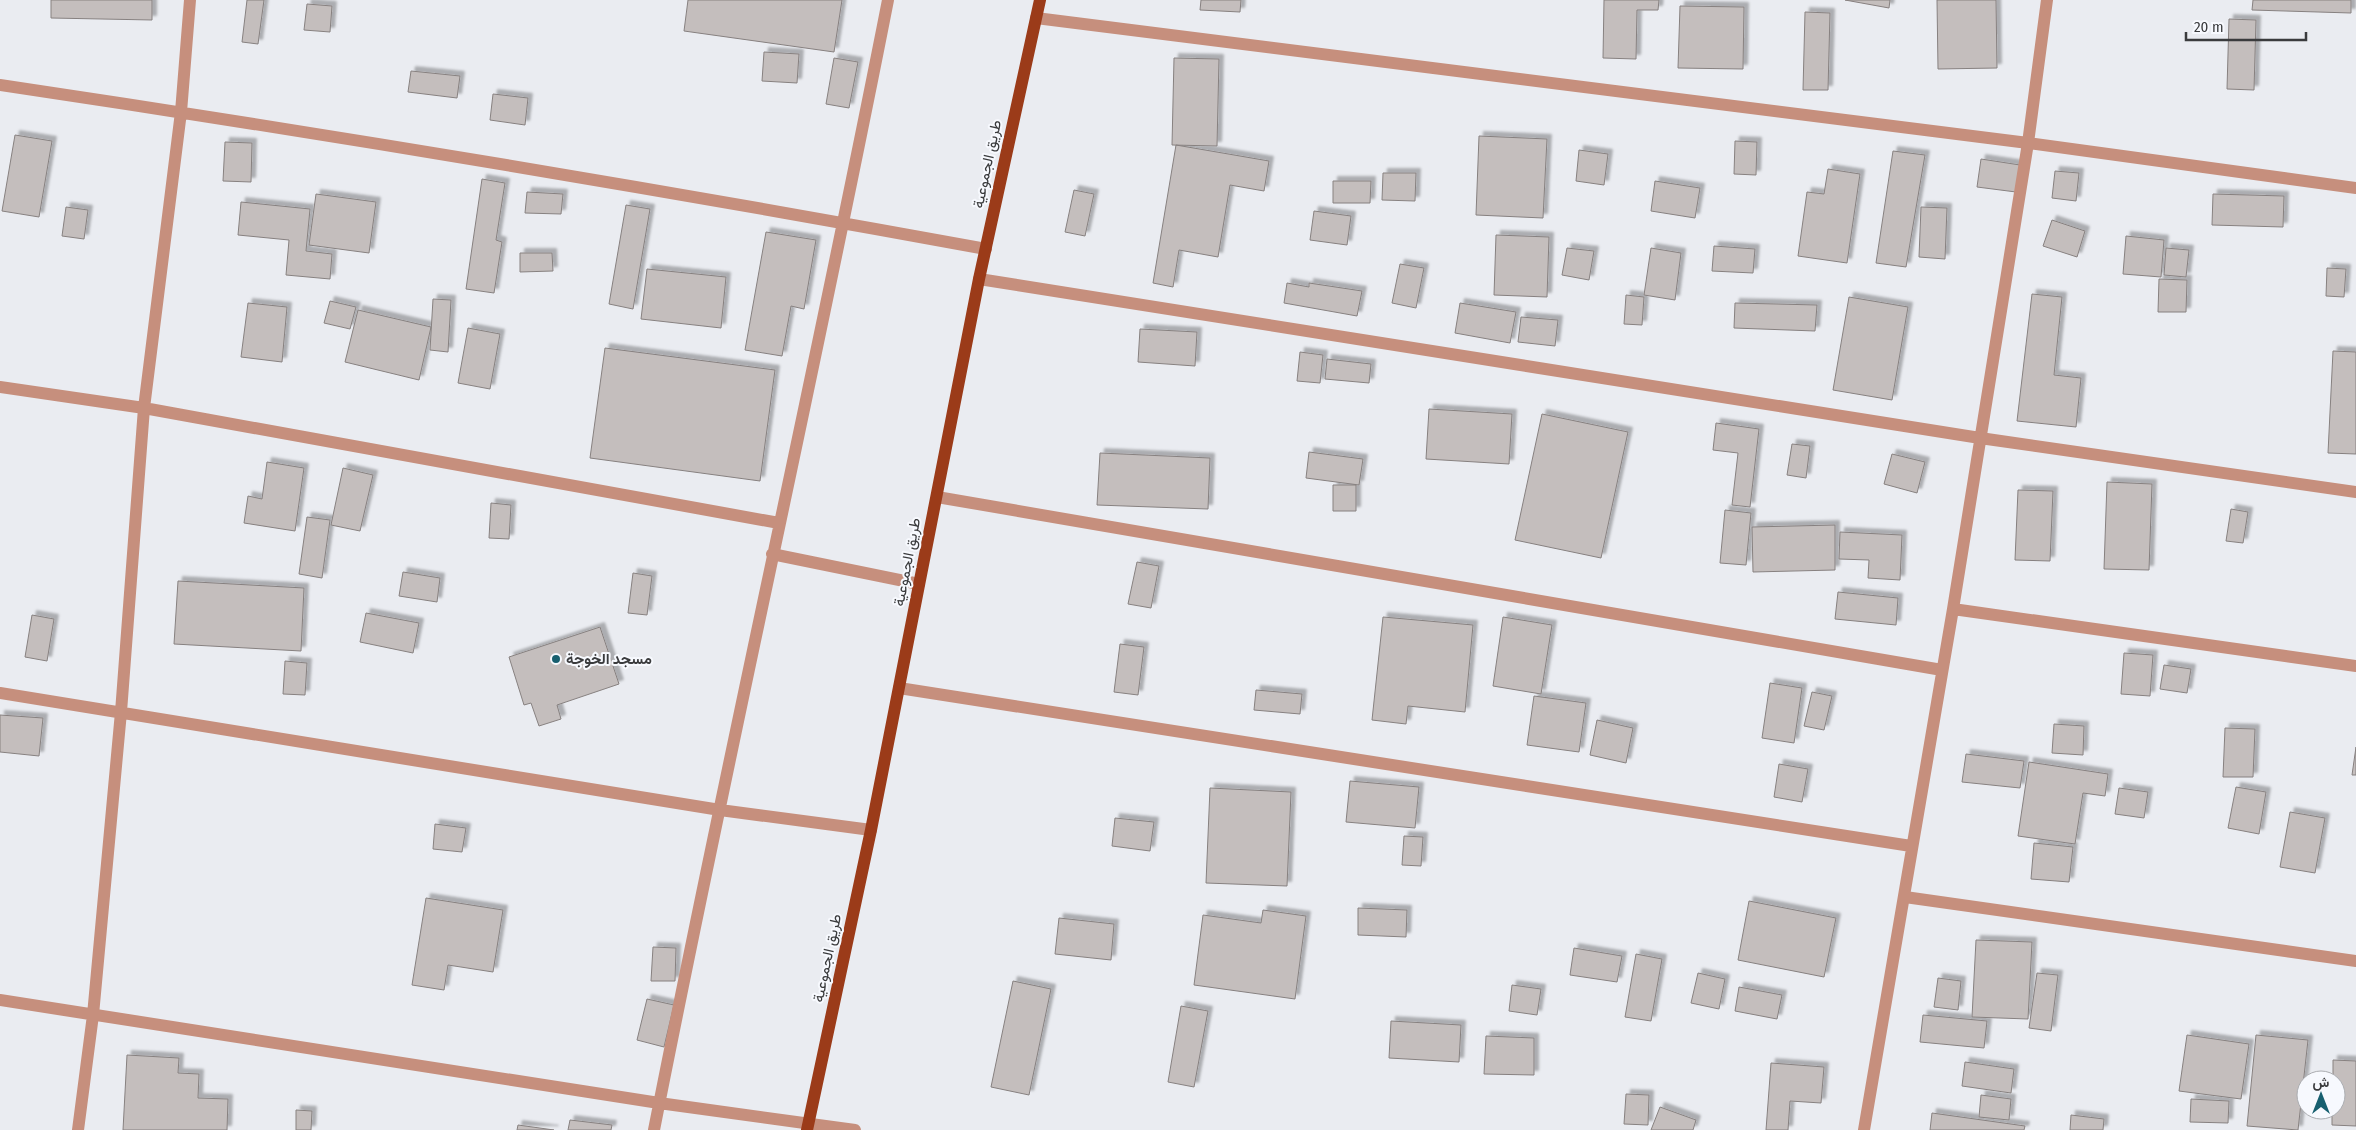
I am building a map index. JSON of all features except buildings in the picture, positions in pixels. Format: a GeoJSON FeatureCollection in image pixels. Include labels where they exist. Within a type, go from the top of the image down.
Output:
{"type":"FeatureCollection","features":[{"type":"Feature","properties":{"kind":"main road","name":"طريق الجموعية"},"geometry":{"type":"LineString","coordinates":[[808,1127],[871,830],[979,279],[1040,0]]}},
{"type":"Feature","properties":{"kind":"street"},"geometry":{"type":"LineString","coordinates":[[78,1130],[93,1015],[121,712],[144,408],[181,112],[190,0]]}},
{"type":"Feature","properties":{"kind":"street"},"geometry":{"type":"LineString","coordinates":[[654,1130],[772,554],[844,223],[888,0]]}},
{"type":"Feature","properties":{"kind":"street"},"geometry":{"type":"LineString","coordinates":[[1864,1130],[1905,897],[1911,846],[1954,610],[2028,143],[2048,0]]}},
{"type":"Feature","properties":{"kind":"street"},"geometry":{"type":"LineString","coordinates":[[1036,18],[2028,143],[2356,188]]}},
{"type":"Feature","properties":{"kind":"street"},"geometry":{"type":"LineString","coordinates":[[0,85],[181,112],[844,223],[986,249]]}},
{"type":"Feature","properties":{"kind":"street"},"geometry":{"type":"LineString","coordinates":[[979,279],[1980,438],[2356,492]]}},
{"type":"Feature","properties":{"kind":"street"},"geometry":{"type":"LineString","coordinates":[[0,387],[144,408],[779,523]]}},
{"type":"Feature","properties":{"kind":"street"},"geometry":{"type":"LineString","coordinates":[[937,498],[1942,670]]}},
{"type":"Feature","properties":{"kind":"street"},"geometry":{"type":"LineString","coordinates":[[772,554],[919,584]]}},
{"type":"Feature","properties":{"kind":"street"},"geometry":{"type":"LineString","coordinates":[[1954,610],[2356,666]]}},
{"type":"Feature","properties":{"kind":"street"},"geometry":{"type":"LineString","coordinates":[[899,688],[1911,846]]}},
{"type":"Feature","properties":{"kind":"street"},"geometry":{"type":"LineString","coordinates":[[0,693],[720,810],[871,830]]}},
{"type":"Feature","properties":{"kind":"street"},"geometry":{"type":"LineString","coordinates":[[1905,897],[2356,961]]}},
{"type":"Feature","properties":{"kind":"street"},"geometry":{"type":"LineString","coordinates":[[0,1000],[808,1127],[855,1130]]}},
{"type":"Feature","properties":{"kind":"place","name":"مسجد الخوجة"},"geometry":{"type":"Point","coordinates":[556,659]}}]}
